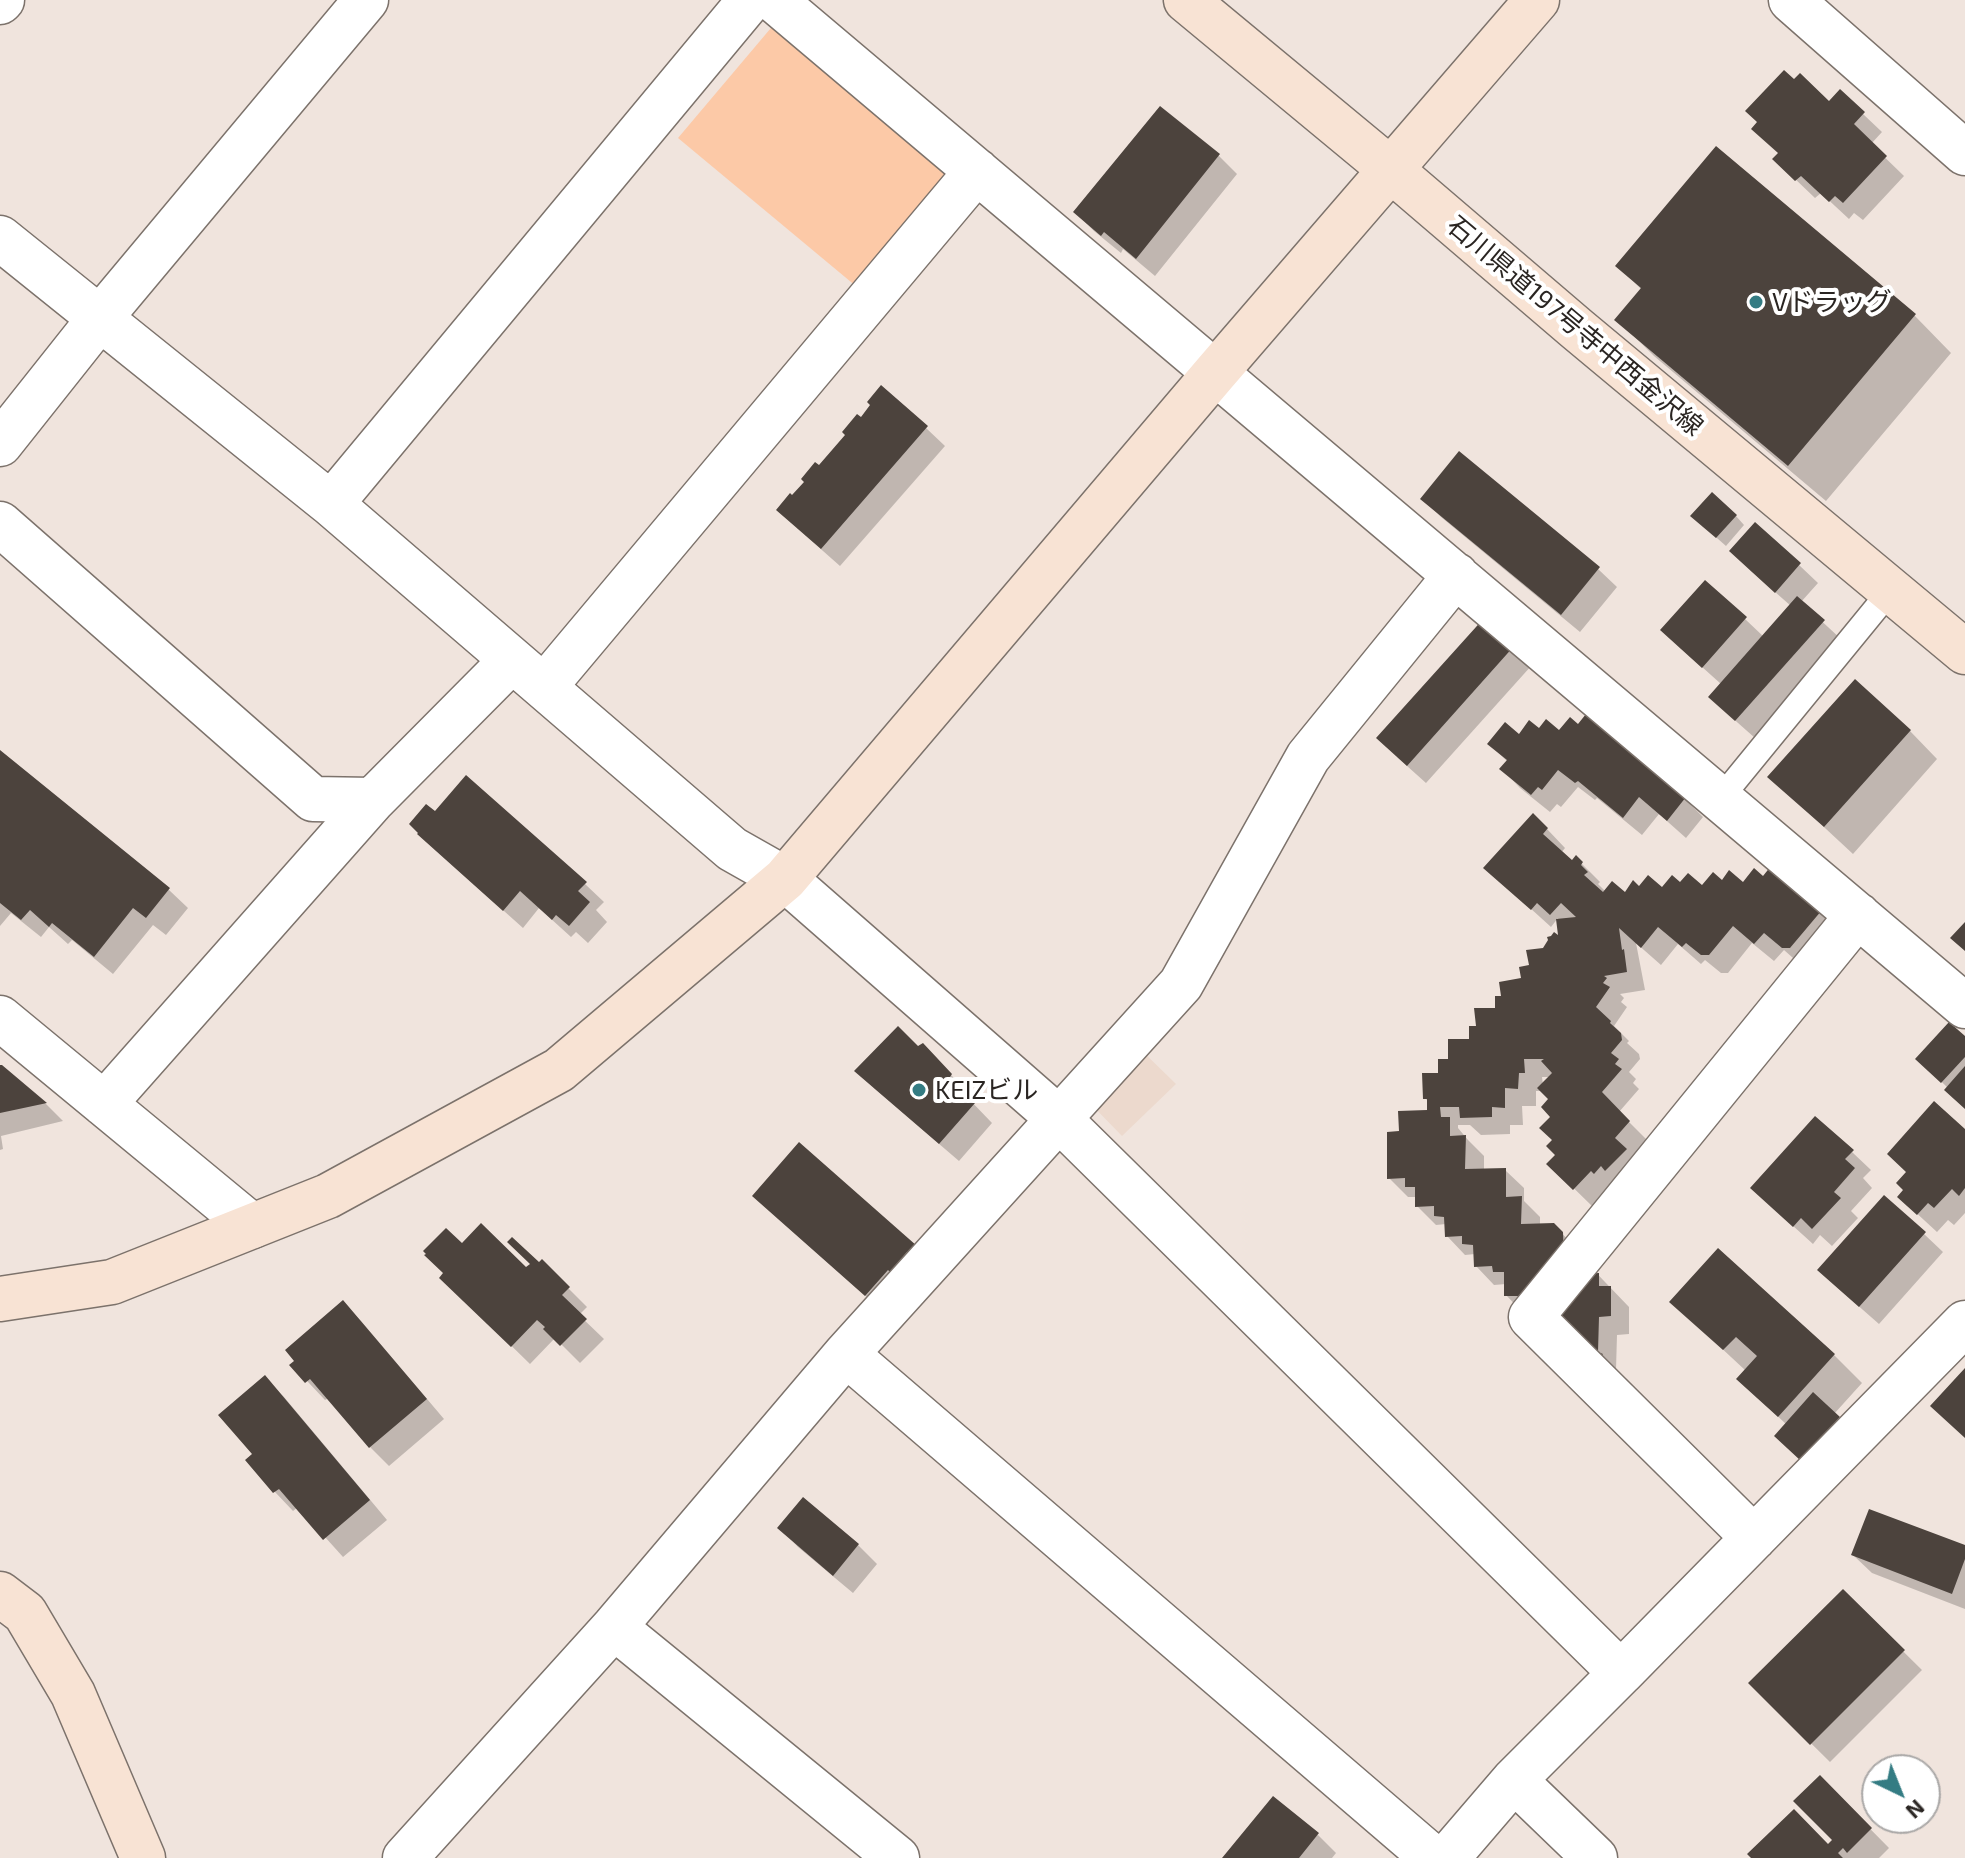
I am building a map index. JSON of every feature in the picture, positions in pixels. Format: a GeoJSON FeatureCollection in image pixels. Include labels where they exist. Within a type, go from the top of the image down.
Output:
{"type":"FeatureCollection","features":[{"type":"Feature","properties":{"kind":"street"},"geometry":{"type":"LineString","coordinates":[[0,444],[100,318],[366,0]]}},
{"type":"Feature","properties":{"kind":"street"},"geometry":{"type":"LineString","coordinates":[[331,504],[750,0]]}},
{"type":"Feature","properties":{"kind":"street"},"geometry":{"type":"LineString","coordinates":[[774,0],[1965,1006]]}},
{"type":"Feature","properties":{"kind":"street","name":"石川県道197号寺中西金沢線"},"geometry":{"type":"LineString","coordinates":[[1186,0],[1965,652]]}},
{"type":"Feature","properties":{"kind":"street"},"geometry":{"type":"LineString","coordinates":[[0,1299],[112,1282],[328,1196],[559,1070],[785,879],[1537,0]]}},
{"type":"Feature","properties":{"kind":"street"},"geometry":{"type":"LineString","coordinates":[[1791,0],[1965,153]]}},
{"type":"Feature","properties":{"kind":"street"},"geometry":{"type":"LineString","coordinates":[[104,1104],[373,800],[528,673],[977,171]]}},
{"type":"Feature","properties":{"kind":"street"},"geometry":{"type":"LineString","coordinates":[[0,238],[331,504],[732,849],[785,879],[1058,1118],[1621,1673]]}},
{"type":"Feature","properties":{"kind":"street"},"geometry":{"type":"LineString","coordinates":[[0,524],[313,799],[373,800]]}},
{"type":"Feature","properties":{"kind":"street"},"geometry":{"type":"LineString","coordinates":[[405,1858],[614,1627],[846,1354],[1181,984],[1308,757],[1456,575]]}},
{"type":"Feature","properties":{"kind":"street"},"geometry":{"type":"LineString","coordinates":[[1754,1538],[1531,1317],[1858,915]]}},
{"type":"Feature","properties":{"kind":"street"},"geometry":{"type":"LineString","coordinates":[[0,1018],[252,1226]]}},
{"type":"Feature","properties":{"kind":"street"},"geometry":{"type":"LineString","coordinates":[[1447,1858],[1514,1780],[1965,1323]]}},
{"type":"Feature","properties":{"kind":"street"},"geometry":{"type":"LineString","coordinates":[[846,1354],[1433,1858]]}},
{"type":"Feature","properties":{"kind":"street"},"geometry":{"type":"LineString","coordinates":[[0,1594],[25,1613],[73,1694],[143,1858]]}},
{"type":"Feature","properties":{"kind":"street"},"geometry":{"type":"LineString","coordinates":[[614,1627],[897,1858]]}},
{"type":"Feature","properties":{"kind":"street"},"geometry":{"type":"LineString","coordinates":[[1514,1780],[1595,1858]]}},
{"type":"Feature","properties":{"kind":"lane"},"geometry":{"type":"LineString","coordinates":[[1720,799],[1891,590]]}},
{"type":"Feature","properties":{"kind":"shaded area"},"geometry":{"type":"Polygon","coordinates":[[[776,22],[968,188],[875,302],[678,138],[776,22]]]}},
{"type":"Feature","properties":{"kind":"shaded area"},"geometry":{"type":"Polygon","coordinates":[[[1132,1041],[1176,1084],[1122,1136],[1083,1096],[1132,1041]]]}},
{"type":"Feature","properties":{"kind":"building"},"geometry":{"type":"Polygon","coordinates":[[[1784,70],[1794,79],[1800,73],[1829,101],[1840,89],[1865,112],[1854,124],[1887,156],[1843,203],[1835,196],[1829,202],[1801,176],[1795,181],[1772,159],[1778,153],[1751,129],[1757,122],[1745,111],[1784,70]]]}},
{"type":"Feature","properties":{"kind":"building"},"geometry":{"type":"Polygon","coordinates":[[[1160,106],[1220,154],[1136,259],[1104,232],[1101,236],[1073,212],[1160,106]]]}},
{"type":"Feature","properties":{"kind":"building"},"geometry":{"type":"Polygon","coordinates":[[[1716,146],[1916,314],[1788,466],[1614,320],[1641,288],[1615,266],[1716,146]]]}},
{"type":"Feature","properties":{"kind":"building"},"geometry":{"type":"Polygon","coordinates":[[[881,385],[928,426],[821,549],[776,510],[804,482],[801,479],[815,462],[819,465],[845,435],[842,432],[857,414],[861,417],[870,405],[867,402],[881,385]]]}},
{"type":"Feature","properties":{"kind":"building"},"geometry":{"type":"Polygon","coordinates":[[[1459,451],[1600,567],[1561,615],[1420,499],[1459,451]]]}},
{"type":"Feature","properties":{"kind":"building"},"geometry":{"type":"Polygon","coordinates":[[[1712,492],[1737,515],[1716,538],[1690,516],[1712,492]]]}},
{"type":"Feature","properties":{"kind":"building"},"geometry":{"type":"Polygon","coordinates":[[[1755,522],[1801,563],[1775,593],[1729,551],[1755,522]]]}},
{"type":"Feature","properties":{"kind":"building"},"geometry":{"type":"Polygon","coordinates":[[[1705,580],[1747,617],[1702,668],[1660,630],[1705,580]]]}},
{"type":"Feature","properties":{"kind":"building"},"geometry":{"type":"Polygon","coordinates":[[[1797,596],[1825,620],[1735,721],[1708,697],[1797,596]]]}},
{"type":"Feature","properties":{"kind":"building"},"geometry":{"type":"Polygon","coordinates":[[[1485,617],[1515,645],[1407,766],[1376,738],[1485,617]]]}},
{"type":"Feature","properties":{"kind":"building"},"geometry":{"type":"Polygon","coordinates":[[[1855,679],[1911,730],[1824,827],[1767,777],[1855,679]]]}},
{"type":"Feature","properties":{"kind":"building"},"geometry":{"type":"Polygon","coordinates":[[[1586,714],[1686,797],[1667,821],[1639,797],[1623,818],[1578,781],[1575,783],[1558,770],[1542,790],[1538,787],[1531,795],[1499,769],[1507,760],[1487,744],[1505,722],[1519,734],[1529,720],[1539,728],[1546,719],[1559,730],[1570,717],[1578,724],[1586,714]]]}},
{"type":"Feature","properties":{"kind":"building"},"geometry":{"type":"Polygon","coordinates":[[[0,750],[170,888],[146,918],[133,908],[94,957],[52,923],[49,927],[30,910],[21,920],[0,903],[0,750]]]}},
{"type":"Feature","properties":{"kind":"building"},"geometry":{"type":"Polygon","coordinates":[[[466,775],[587,882],[578,891],[590,902],[569,926],[556,915],[552,920],[520,891],[503,911],[409,824],[426,804],[435,811],[466,775]]]}},
{"type":"Feature","properties":{"kind":"building"},"geometry":{"type":"Polygon","coordinates":[[[1533,813],[1548,828],[1543,834],[1572,860],[1576,855],[1588,872],[1584,875],[1603,892],[1612,881],[1625,892],[1633,880],[1639,886],[1648,875],[1662,887],[1672,875],[1680,882],[1688,873],[1702,885],[1713,872],[1722,880],[1729,870],[1743,882],[1754,868],[1763,876],[1771,866],[1822,910],[1790,948],[1782,948],[1764,933],[1754,944],[1733,926],[1709,955],[1701,955],[1686,943],[1682,947],[1658,927],[1641,948],[1619,928],[1627,972],[1604,976],[1607,978],[1603,983],[1610,987],[1596,1007],[1621,1033],[1622,1040],[1611,1053],[1619,1059],[1615,1064],[1622,1069],[1602,1092],[1630,1121],[1615,1138],[1627,1149],[1605,1171],[1601,1166],[1594,1174],[1591,1171],[1573,1190],[1546,1164],[1555,1155],[1546,1146],[1552,1140],[1539,1128],[1550,1117],[1541,1107],[1548,1099],[1537,1088],[1552,1073],[1541,1061],[1544,1059],[1524,1059],[1525,1073],[1519,1073],[1518,1089],[1505,1088],[1505,1108],[1492,1107],[1492,1117],[1460,1118],[1459,1107],[1440,1107],[1441,1117],[1450,1117],[1450,1136],[1466,1135],[1465,1169],[1506,1168],[1506,1197],[1522,1196],[1521,1224],[1554,1223],[1563,1232],[1564,1257],[1582,1274],[1599,1273],[1599,1286],[1611,1286],[1611,1316],[1599,1317],[1598,1352],[1603,1354],[1583,1379],[1520,1296],[1504,1296],[1504,1272],[1493,1272],[1492,1266],[1474,1267],[1473,1245],[1462,1244],[1462,1236],[1445,1237],[1444,1217],[1434,1216],[1434,1206],[1415,1207],[1415,1187],[1405,1187],[1405,1178],[1387,1179],[1387,1132],[1399,1131],[1398,1111],[1427,1110],[1427,1099],[1423,1099],[1422,1073],[1438,1073],[1438,1059],[1448,1059],[1448,1039],[1469,1039],[1469,1026],[1476,1026],[1474,1008],[1495,1008],[1495,996],[1501,996],[1499,982],[1521,978],[1519,967],[1529,965],[1526,950],[1543,948],[1547,937],[1554,932],[1558,935],[1556,919],[1576,917],[1561,903],[1550,915],[1537,903],[1531,910],[1483,868],[1533,813]]]}},
{"type":"Feature","properties":{"kind":"building"},"geometry":{"type":"Polygon","coordinates":[[[1965,922],[1965,951],[1950,938],[1965,922]]]}},
{"type":"Feature","properties":{"kind":"building"},"geometry":{"type":"Polygon","coordinates":[[[1949,1022],[1965,1036],[1965,1057],[1941,1083],[1915,1059],[1949,1022]]]}},
{"type":"Feature","properties":{"kind":"building","name":"KEIZビル"},"geometry":{"type":"Polygon","coordinates":[[[898,1026],[918,1046],[923,1043],[975,1103],[939,1144],[854,1071],[898,1026]]]}},
{"type":"Feature","properties":{"kind":"building"},"geometry":{"type":"Polygon","coordinates":[[[2,1065],[47,1103],[0,1113],[2,1065]]]}},
{"type":"Feature","properties":{"kind":"building"},"geometry":{"type":"Polygon","coordinates":[[[1965,1066],[1965,1109],[1944,1090],[1965,1066]]]}},
{"type":"Feature","properties":{"kind":"building"},"geometry":{"type":"Polygon","coordinates":[[[1934,1101],[1965,1129],[1965,1188],[1959,1196],[1952,1189],[1934,1208],[1928,1203],[1917,1215],[1897,1197],[1903,1190],[1896,1183],[1906,1172],[1887,1154],[1934,1101]]]}},
{"type":"Feature","properties":{"kind":"building"},"geometry":{"type":"Polygon","coordinates":[[[1815,1116],[1854,1150],[1845,1159],[1855,1168],[1834,1192],[1841,1198],[1812,1229],[1801,1218],[1793,1227],[1750,1188],[1815,1116]]]}},
{"type":"Feature","properties":{"kind":"building"},"geometry":{"type":"Polygon","coordinates":[[[799,1142],[917,1246],[910,1254],[907,1252],[890,1272],[888,1270],[865,1296],[752,1196],[799,1142]]]}},
{"type":"Feature","properties":{"kind":"building"},"geometry":{"type":"Polygon","coordinates":[[[1884,1195],[1926,1232],[1859,1307],[1817,1270],[1884,1195]]]}},
{"type":"Feature","properties":{"kind":"building"},"geometry":{"type":"Polygon","coordinates":[[[481,1223],[526,1267],[530,1264],[507,1242],[512,1237],[539,1262],[542,1259],[570,1287],[562,1295],[587,1319],[560,1346],[537,1320],[511,1347],[439,1278],[443,1273],[424,1255],[423,1251],[446,1228],[462,1243],[481,1223]]]}},
{"type":"Feature","properties":{"kind":"building"},"geometry":{"type":"Polygon","coordinates":[[[1718,1248],[1835,1354],[1778,1417],[1736,1379],[1757,1356],[1736,1337],[1723,1350],[1669,1302],[1718,1248]]]}},
{"type":"Feature","properties":{"kind":"building"},"geometry":{"type":"Polygon","coordinates":[[[343,1300],[427,1399],[369,1448],[310,1379],[305,1383],[289,1365],[294,1361],[285,1350],[343,1300]]]}},
{"type":"Feature","properties":{"kind":"building"},"geometry":{"type":"Polygon","coordinates":[[[1965,1368],[1965,1438],[1930,1406],[1965,1368]]]}},
{"type":"Feature","properties":{"kind":"building"},"geometry":{"type":"Polygon","coordinates":[[[265,1375],[370,1500],[323,1540],[279,1489],[273,1493],[245,1460],[252,1454],[218,1415],[265,1375]]]}},
{"type":"Feature","properties":{"kind":"building"},"geometry":{"type":"Polygon","coordinates":[[[1813,1392],[1840,1417],[1801,1461],[1774,1436],[1813,1392]]]}},
{"type":"Feature","properties":{"kind":"building"},"geometry":{"type":"Polygon","coordinates":[[[803,1497],[859,1544],[833,1576],[777,1528],[803,1497]]]}},
{"type":"Feature","properties":{"kind":"building"},"geometry":{"type":"Polygon","coordinates":[[[1869,1509],[1965,1545],[1965,1559],[1952,1594],[1851,1555],[1869,1509]]]}},
{"type":"Feature","properties":{"kind":"building"},"geometry":{"type":"Polygon","coordinates":[[[1843,1589],[1905,1650],[1810,1745],[1748,1683],[1843,1589]]]}},
{"type":"Feature","properties":{"kind":"building"},"geometry":{"type":"Polygon","coordinates":[[[1820,1775],[1861,1817],[1861,1834],[1866,1834],[1847,1853],[1843,1848],[1838,1853],[1843,1858],[1751,1858],[1747,1854],[1794,1809],[1828,1844],[1832,1840],[1793,1801],[1820,1775]]]}},
{"type":"Feature","properties":{"kind":"building"},"geometry":{"type":"Polygon","coordinates":[[[1273,1796],[1319,1833],[1299,1858],[1222,1858],[1273,1796]]]}},
{"type":"Feature","properties":{"kind":"place","name":"Vドラッグ"},"geometry":{"type":"Point","coordinates":[1756,302]}},
{"type":"Feature","properties":{"kind":"place","name":"KEIZビル"},"geometry":{"type":"Point","coordinates":[919,1090]}}]}
